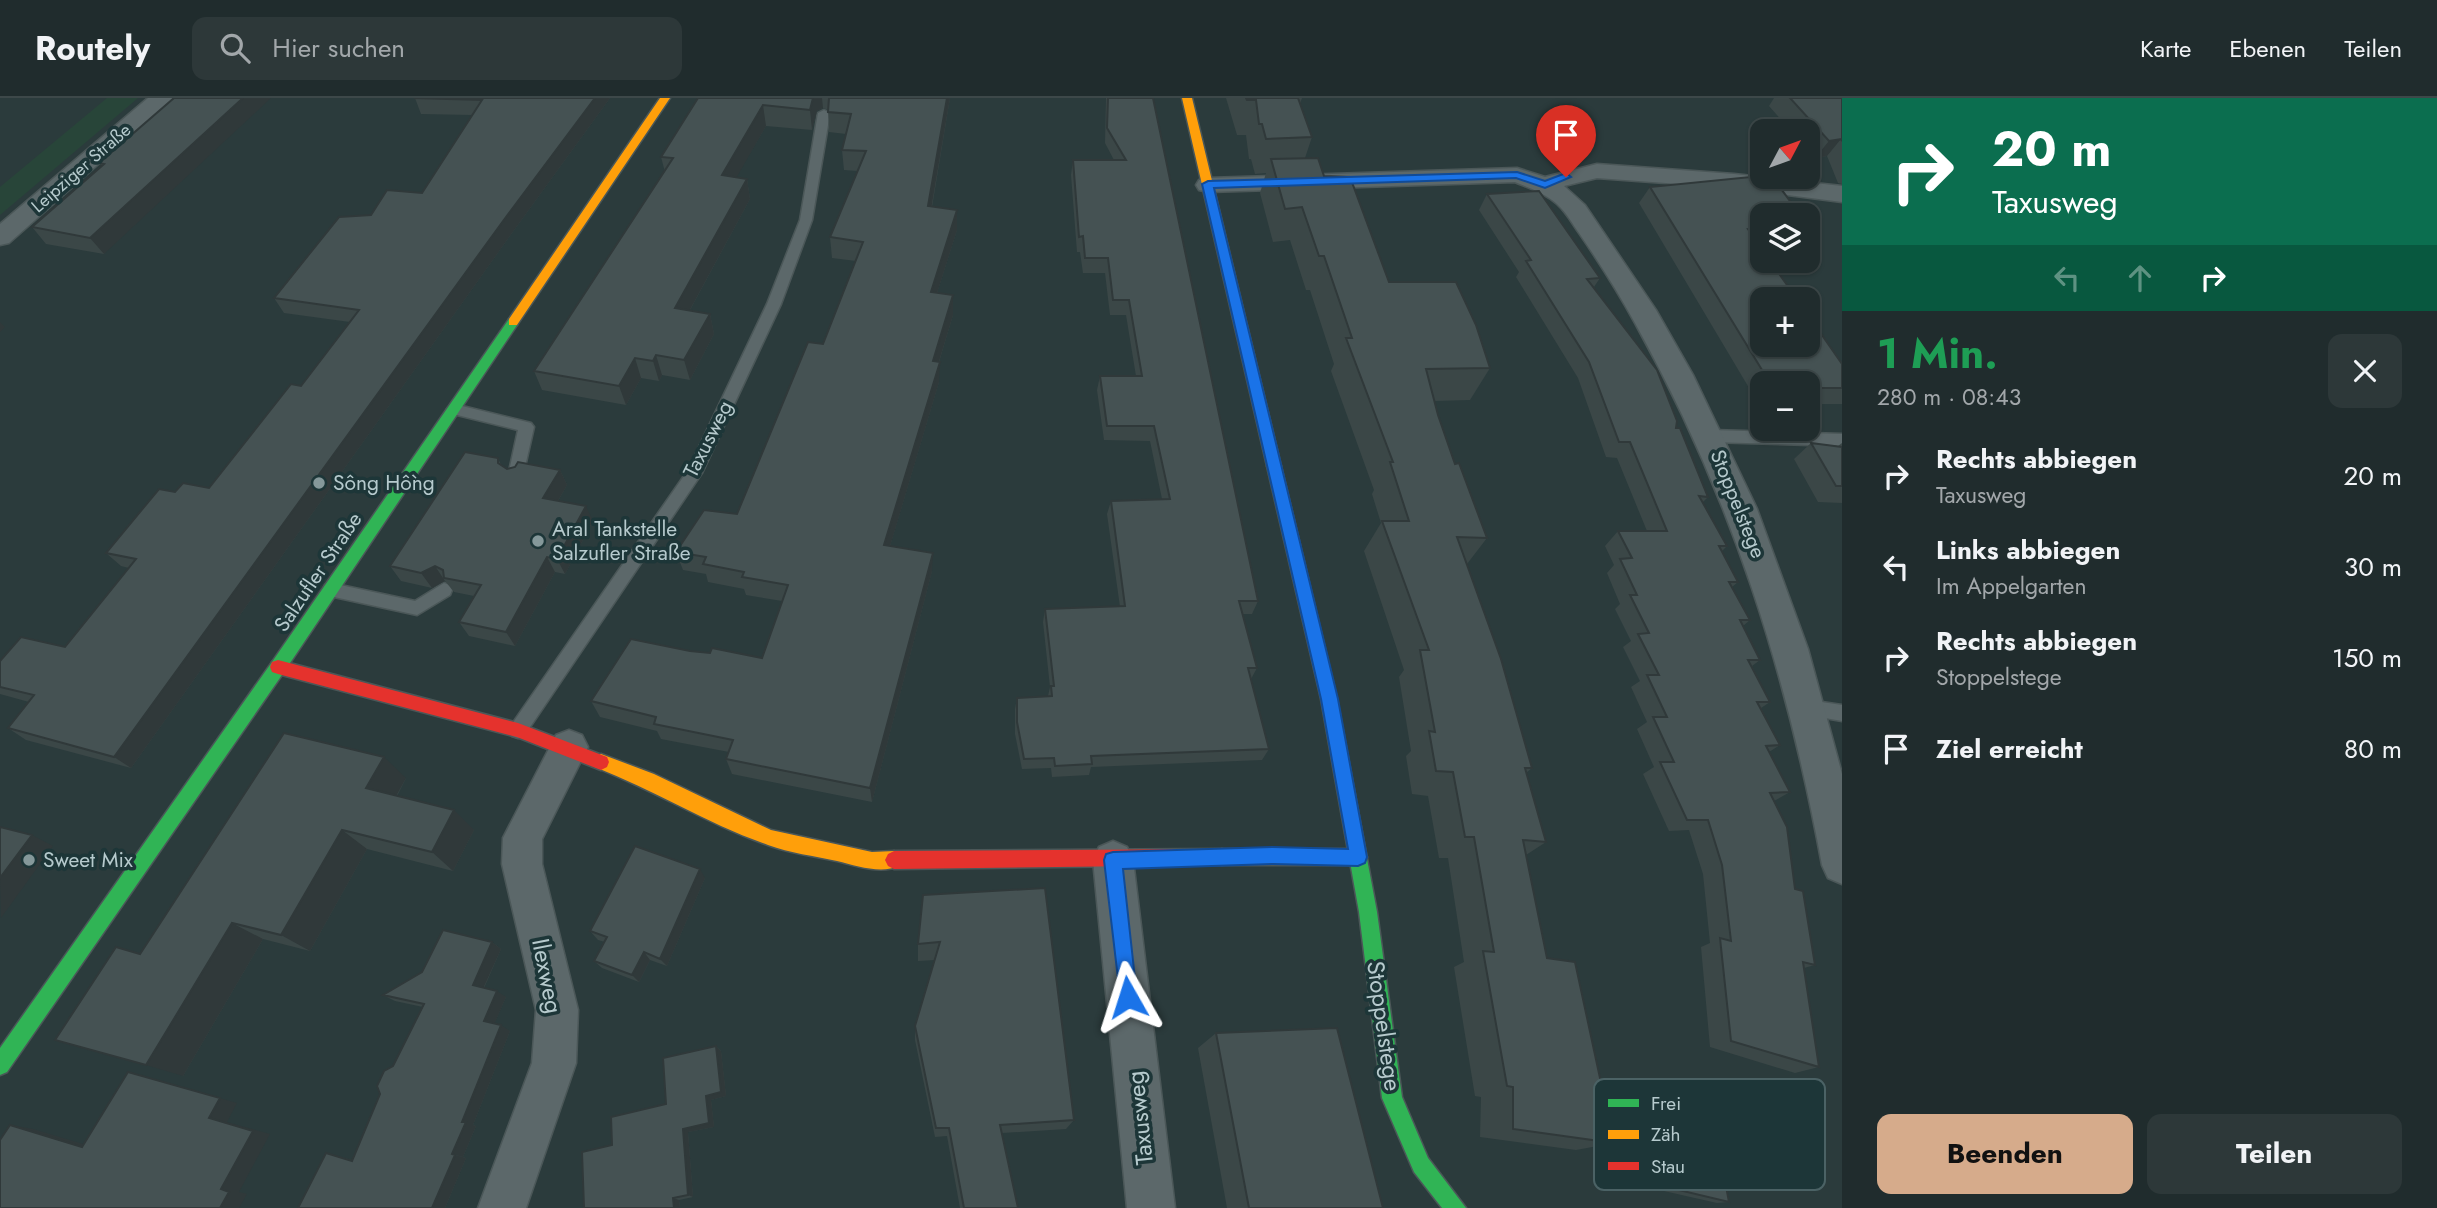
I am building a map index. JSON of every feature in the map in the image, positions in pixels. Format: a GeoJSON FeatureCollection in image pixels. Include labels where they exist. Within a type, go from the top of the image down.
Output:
{"type":"FeatureCollection","features":[{"type":"Feature","properties":{"kind":"street","name":"Leipziger Straße"},"geometry":{"type":"LineString","coordinates":[[0,237],[162,98]]}},
{"type":"Feature","properties":{"kind":"street","name":"Salzufler Straße"},"geometry":{"type":"LineString","coordinates":[[0,1065],[331,590],[665,98]]}},
{"type":"Feature","properties":{"kind":"street","name":"Stoppelstege"},"geometry":{"type":"LineString","coordinates":[[1187,98],[1329,699],[1368,912],[1392,1098],[1421,1165],[1455,1208]]}},
{"type":"Feature","properties":{"kind":"street"},"geometry":{"type":"LineString","coordinates":[[1545,185],[1566,177],[1597,171],[1734,181],[1842,194]]}},
{"type":"Feature","properties":{"kind":"street","name":"Stoppelstege"},"geometry":{"type":"LineString","coordinates":[[1208,184],[1517,175],[1545,185],[1567,199],[1619,271],[1668,354],[1710,436],[1777,600],[1808,708],[1832,808],[1842,865]]}},
{"type":"Feature","properties":{"kind":"street"},"geometry":{"type":"LineString","coordinates":[[278,667],[518,730],[569,747],[648,780],[734,823],[814,850],[872,860],[1358,857]]}},
{"type":"Feature","properties":{"kind":"street","name":"Ilexweg"},"geometry":{"type":"LineString","coordinates":[[502,1208],[554,1063],[557,1010],[522,864],[523,838],[569,747]]}},
{"type":"Feature","properties":{"kind":"street","name":"Taxusweg"},"geometry":{"type":"LineString","coordinates":[[1113,860],[1151,1208]]}},
{"type":"Feature","properties":{"kind":"street"},"geometry":{"type":"LineString","coordinates":[[0,1021],[41,1007]]}},
{"type":"Feature","properties":{"kind":"lane","name":"Taxusweg"},"geometry":{"type":"LineString","coordinates":[[518,730],[694,473],[774,304],[806,220],[824,114]]}},
{"type":"Feature","properties":{"kind":"lane"},"geometry":{"type":"LineString","coordinates":[[454,409],[526,426],[516,475]]}},
{"type":"Feature","properties":{"kind":"lane"},"geometry":{"type":"LineString","coordinates":[[1710,436],[1842,440]]}},
{"type":"Feature","properties":{"kind":"lane"},"geometry":{"type":"LineString","coordinates":[[331,590],[417,608],[444,590]]}},
{"type":"Feature","properties":{"kind":"lane"},"geometry":{"type":"LineString","coordinates":[[1808,708],[1842,713]]}},
{"type":"Feature","properties":{"kind":"green space"},"geometry":{"type":"Polygon","coordinates":[[[107,98],[138,98],[0,215],[0,187],[107,98]]]}},
{"type":"Feature","properties":{"kind":"building"},"geometry":{"type":"Polygon","coordinates":[[[174,98],[243,98],[90,238],[32,227],[104,164],[99,163],[174,98]]]}},
{"type":"Feature","properties":{"kind":"building"},"geometry":{"type":"Polygon","coordinates":[[[414,98],[595,98],[114,757],[8,728],[34,695],[0,687],[0,661],[21,637],[65,647],[136,559],[106,553],[159,489],[175,492],[183,483],[209,488],[291,384],[301,386],[359,310],[274,298],[339,217],[371,215],[387,190],[422,193],[482,100],[414,98]]]}},
{"type":"Feature","properties":{"kind":"building"},"geometry":{"type":"Polygon","coordinates":[[[698,98],[813,98],[810,110],[763,105],[722,175],[747,179],[675,308],[710,314],[684,360],[656,355],[653,361],[635,358],[619,386],[534,371],[673,158],[661,157],[698,98]]]}},
{"type":"Feature","properties":{"kind":"building"},"geometry":{"type":"Polygon","coordinates":[[[829,98],[947,98],[928,206],[957,210],[931,292],[953,295],[933,361],[940,362],[884,545],[933,553],[870,788],[726,759],[733,740],[654,724],[656,717],[591,701],[631,639],[690,651],[710,653],[712,648],[762,658],[788,585],[742,577],[744,572],[703,564],[706,557],[676,552],[704,510],[737,514],[808,342],[823,344],[863,242],[830,237],[866,151],[842,150],[851,114],[828,112],[829,98]]]}},
{"type":"Feature","properties":{"kind":"building"},"geometry":{"type":"Polygon","coordinates":[[[1108,98],[1153,98],[1258,601],[1239,601],[1257,668],[1248,668],[1269,749],[1091,756],[1092,764],[1055,766],[1054,758],[1024,759],[1017,722],[1017,698],[1052,696],[1051,686],[1054,686],[1045,609],[1125,606],[1111,501],[1170,499],[1154,426],[1107,426],[1100,376],[1142,376],[1129,300],[1113,300],[1108,258],[1085,258],[1083,236],[1079,237],[1073,160],[1126,160],[1107,128],[1108,98]]]}},
{"type":"Feature","properties":{"kind":"building"},"geometry":{"type":"Polygon","coordinates":[[[1246,98],[1298,98],[1312,137],[1266,139],[1262,124],[1259,124],[1256,100],[1246,98]]]}},
{"type":"Feature","properties":{"kind":"building"},"geometry":{"type":"Polygon","coordinates":[[[1790,98],[1842,98],[1842,141],[1829,141],[1820,131],[1820,119],[1809,119],[1790,98]]]}},
{"type":"Feature","properties":{"kind":"building"},"geometry":{"type":"Polygon","coordinates":[[[1318,158],[1324,176],[1350,177],[1389,282],[1456,282],[1476,325],[1490,368],[1426,369],[1455,464],[1459,463],[1487,538],[1457,537],[1501,659],[1532,768],[1525,768],[1546,842],[1523,840],[1547,958],[1575,962],[1600,1079],[1594,1079],[1594,1140],[1513,1129],[1513,1087],[1507,1086],[1483,951],[1494,952],[1474,837],[1465,837],[1453,772],[1436,771],[1429,731],[1435,732],[1420,650],[1429,650],[1382,521],[1409,521],[1390,462],[1393,462],[1346,338],[1352,338],[1324,256],[1319,256],[1302,207],[1285,209],[1271,159],[1318,158]]]}},
{"type":"Feature","properties":{"kind":"building"},"geometry":{"type":"Polygon","coordinates":[[[1750,177],[1750,189],[1781,189],[1791,203],[1750,203],[1750,273],[1779,273],[1788,287],[1750,287],[1750,350],[1650,187],[1750,177]]]}},
{"type":"Feature","properties":{"kind":"building"},"geometry":{"type":"Polygon","coordinates":[[[1539,191],[1600,278],[1587,279],[1657,370],[1677,421],[1676,428],[1680,428],[1708,497],[1699,496],[1727,546],[1719,546],[1738,582],[1729,582],[1750,620],[1740,620],[1760,660],[1748,660],[1770,702],[1757,702],[1780,745],[1766,746],[1790,792],[1770,793],[1787,827],[1795,889],[1803,891],[1815,965],[1803,962],[1819,1067],[1731,1041],[1720,938],[1731,941],[1722,865],[1708,820],[1687,820],[1660,762],[1674,762],[1653,717],[1667,717],[1647,675],[1659,675],[1638,634],[1649,633],[1630,595],[1637,595],[1620,559],[1632,558],[1618,531],[1667,531],[1630,442],[1619,442],[1589,362],[1526,261],[1531,260],[1487,194],[1539,191]]]}},
{"type":"Feature","properties":{"kind":"building"},"geometry":{"type":"Polygon","coordinates":[[[1820,332],[1842,364],[1842,388],[1820,388],[1820,371],[1763,371],[1754,357],[1820,357],[1820,332]]]}},
{"type":"Feature","properties":{"kind":"building"},"geometry":{"type":"Polygon","coordinates":[[[1811,443],[1842,447],[1842,486],[1836,486],[1811,443]]]}},
{"type":"Feature","properties":{"kind":"building"},"geometry":{"type":"Polygon","coordinates":[[[465,452],[498,458],[498,463],[507,469],[515,467],[518,462],[560,470],[543,498],[586,506],[557,559],[547,557],[506,632],[459,622],[481,585],[444,578],[443,570],[435,566],[421,573],[390,566],[465,452]]]}},
{"type":"Feature","properties":{"kind":"building"},"geometry":{"type":"Polygon","coordinates":[[[284,733],[384,757],[366,788],[454,810],[432,852],[342,830],[281,935],[232,923],[146,1065],[55,1040],[116,947],[140,954],[284,733]]]}},
{"type":"Feature","properties":{"kind":"building"},"geometry":{"type":"Polygon","coordinates":[[[0,827],[32,835],[0,878],[0,827]]]}},
{"type":"Feature","properties":{"kind":"building"},"geometry":{"type":"Polygon","coordinates":[[[635,846],[700,869],[660,959],[644,952],[632,975],[594,961],[607,937],[590,931],[635,846]]]}},
{"type":"Feature","properties":{"kind":"building"},"geometry":{"type":"Polygon","coordinates":[[[1045,888],[1074,1120],[1000,1125],[1018,1208],[964,1208],[949,1128],[936,1128],[915,1026],[940,942],[918,944],[923,895],[1045,888]]]}},
{"type":"Feature","properties":{"kind":"building"},"geometry":{"type":"Polygon","coordinates":[[[443,930],[492,942],[473,985],[497,991],[484,1021],[501,1025],[462,1122],[466,1122],[452,1154],[455,1155],[432,1208],[298,1208],[326,1153],[352,1161],[380,1094],[377,1086],[384,1071],[393,1066],[424,1004],[383,995],[422,972],[443,930]]]}},
{"type":"Feature","properties":{"kind":"building"},"geometry":{"type":"Polygon","coordinates":[[[1337,1028],[1383,1208],[1249,1208],[1216,1033],[1337,1028]]]}},
{"type":"Feature","properties":{"kind":"building"},"geometry":{"type":"Polygon","coordinates":[[[716,1046],[721,1092],[706,1096],[709,1123],[683,1129],[688,1195],[673,1198],[674,1208],[584,1208],[582,1152],[612,1145],[611,1117],[666,1104],[663,1058],[716,1046]]]}},
{"type":"Feature","properties":{"kind":"building"},"geometry":{"type":"Polygon","coordinates":[[[128,1072],[220,1098],[209,1118],[253,1131],[221,1189],[229,1192],[220,1208],[0,1208],[0,1140],[10,1125],[82,1147],[128,1072]]]}},
{"type":"Feature","properties":{"kind":"building"},"geometry":{"type":"Polygon","coordinates":[[[1679,1190],[1727,1190],[1729,1202],[1679,1190]]]}},
{"type":"Feature","properties":{"kind":"traffic: fast"},"geometry":{"type":"LineString","coordinates":[[0,1065],[278,667],[513,322]]}},
{"type":"Feature","properties":{"kind":"traffic: fast"},"geometry":{"type":"LineString","coordinates":[[1274,466],[1329,699],[1368,912],[1392,1098],[1421,1165],[1455,1208]]}},
{"type":"Feature","properties":{"kind":"traffic: slow"},"geometry":{"type":"LineString","coordinates":[[513,322],[665,98]]}},
{"type":"Feature","properties":{"kind":"traffic: slow"},"geometry":{"type":"LineString","coordinates":[[1187,98],[1274,466]]}},
{"type":"Feature","properties":{"kind":"traffic: slow"},"geometry":{"type":"LineString","coordinates":[[601,762],[648,780],[734,823],[771,838],[872,861],[894,860]]}},
{"type":"Feature","properties":{"kind":"traffic: slow"},"geometry":{"type":"LineString","coordinates":[[1222,857],[1358,857]]}},
{"type":"Feature","properties":{"kind":"traffic: jam"},"geometry":{"type":"LineString","coordinates":[[278,667],[518,730],[601,762]]}},
{"type":"Feature","properties":{"kind":"traffic: jam"},"geometry":{"type":"LineString","coordinates":[[894,860],[1222,857]]}},
{"type":"Feature","properties":{"kind":"place","name":"Sông Hồng"},"geometry":{"type":"Point","coordinates":[319,483]}},
{"type":"Feature","properties":{"kind":"place","name":"Aral Tankstelle Salzufler Straße"},"geometry":{"type":"Point","coordinates":[538,541]}},
{"type":"Feature","properties":{"kind":"place","name":"Sweet Mix"},"geometry":{"type":"Point","coordinates":[29,860]}},
{"type":"Feature","properties":{"kind":"route"},"geometry":{"type":"LineString","coordinates":[[1128,997],[1113,860],[1358,857],[1329,699],[1208,184],[1517,175],[1545,185],[1566,177]]}}]}
